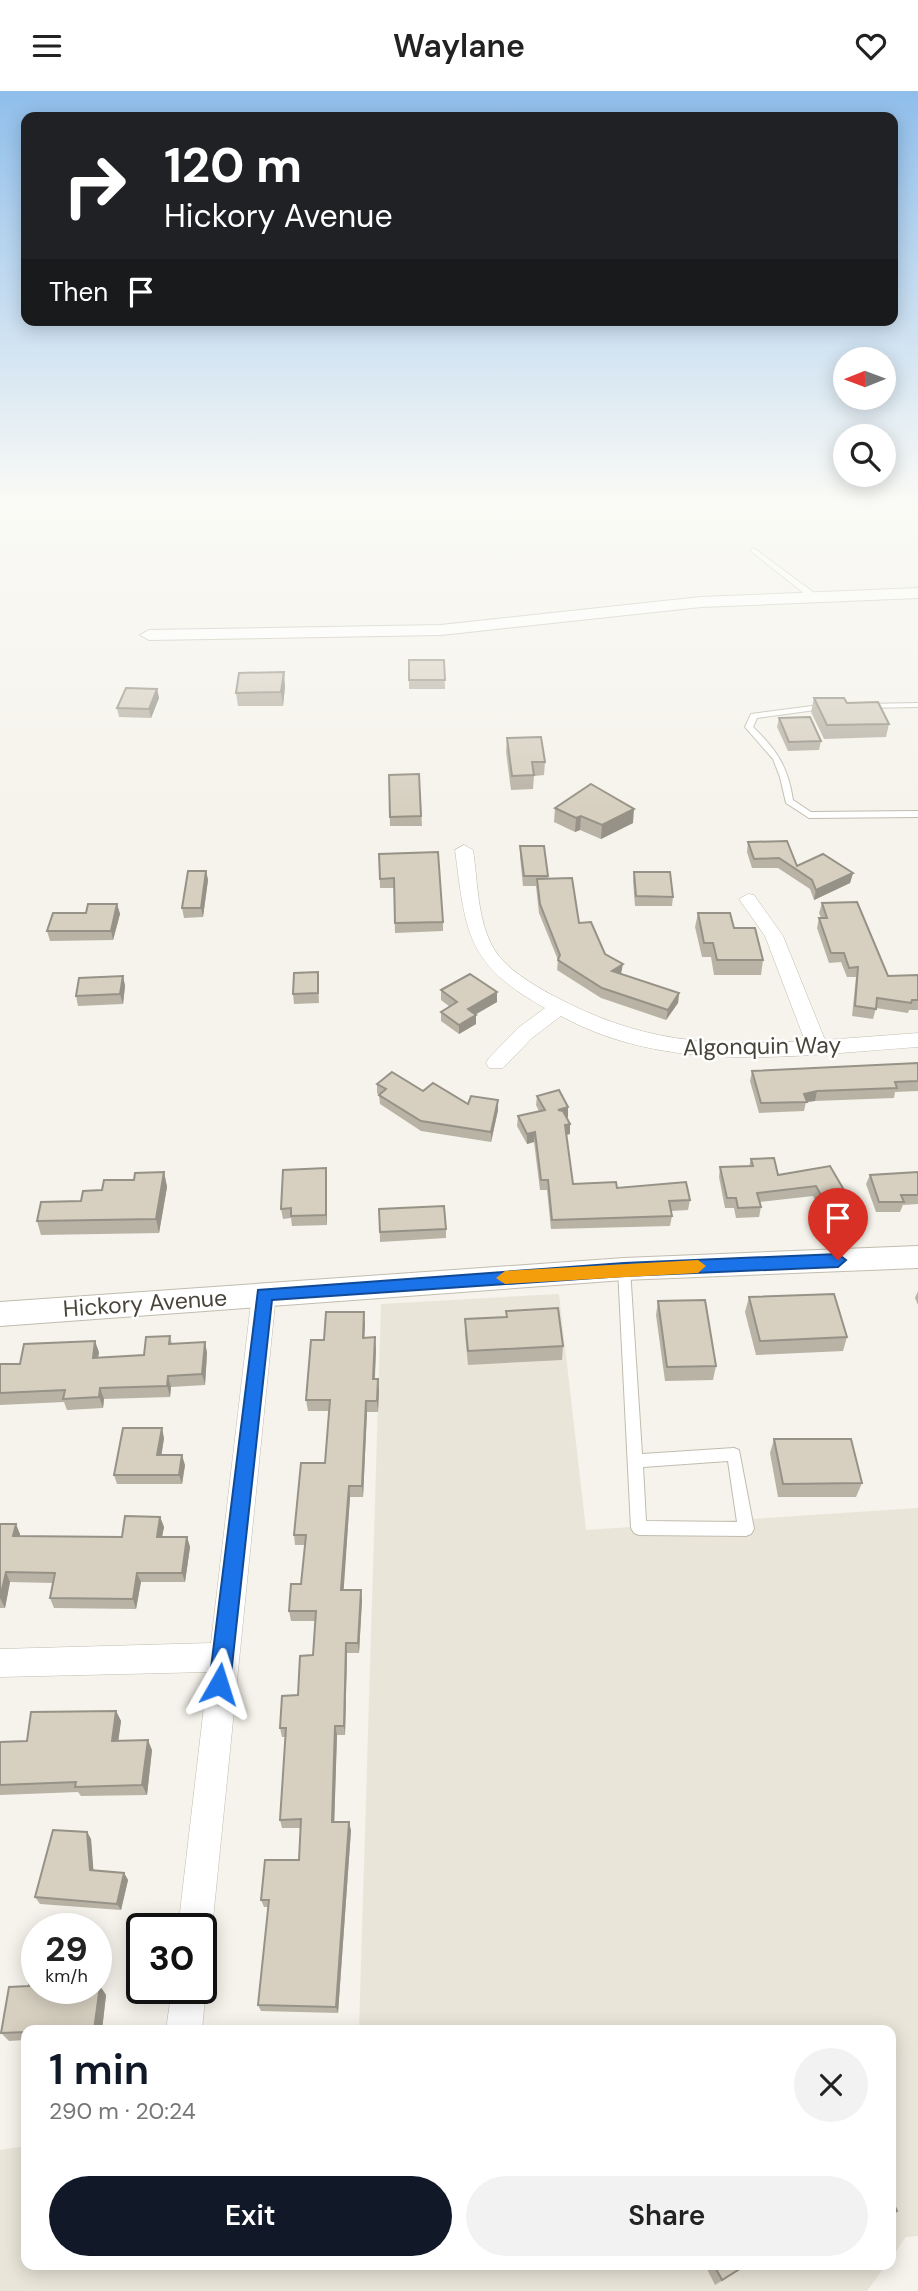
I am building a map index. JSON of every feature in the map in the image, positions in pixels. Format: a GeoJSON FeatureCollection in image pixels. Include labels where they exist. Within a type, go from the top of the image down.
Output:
{"type":"FeatureCollection","features":[{"type":"Feature","properties":{"kind":"street"},"geometry":{"type":"LineString","coordinates":[[149,635],[294,635],[440,630],[695,603]]}},
{"type":"Feature","properties":{"kind":"street","name":"Algonquin Way"},"geometry":{"type":"LineString","coordinates":[[464,850],[477,931],[485,949],[506,974],[558,1008],[603,1031],[662,1047],[725,1051],[918,1040]]}},
{"type":"Feature","properties":{"kind":"street"},"geometry":{"type":"LineString","coordinates":[[748,899],[774,936],[817,1046]]}},
{"type":"Feature","properties":{"kind":"street"},"geometry":{"type":"LineString","coordinates":[[496,1063],[525,1033],[558,1008]]}},
{"type":"Feature","properties":{"kind":"street","name":"Hickory Avenue"},"geometry":{"type":"LineString","coordinates":[[0,1314],[624,1269],[918,1257]]}},
{"type":"Feature","properties":{"kind":"street"},"geometry":{"type":"LineString","coordinates":[[197,1913],[222,1657],[264,1294]]}},
{"type":"Feature","properties":{"kind":"street"},"geometry":{"type":"LineString","coordinates":[[0,1663],[222,1657]]}},
{"type":"Feature","properties":{"kind":"street"},"geometry":{"type":"LineString","coordinates":[[185,2025],[187,2004]]}},
{"type":"Feature","properties":{"kind":"lane"},"geometry":{"type":"LineString","coordinates":[[848,706],[918,705]]}},
{"type":"Feature","properties":{"kind":"lane"},"geometry":{"type":"LineString","coordinates":[[835,706],[808,707],[754,716],[749,727],[776,752],[786,775],[789,801],[809,815],[918,814]]}},
{"type":"Feature","properties":{"kind":"lane"},"geometry":{"type":"LineString","coordinates":[[624,1269],[635,1461],[639,1528],[746,1529],[734,1454],[635,1461]]}},
{"type":"Feature","properties":{"kind":"shaded area"},"geometry":{"type":"Polygon","coordinates":[[[559,1294],[586,1530],[918,1508],[918,2236],[906,2237],[896,2251],[896,2025],[359,2025],[381,1304],[559,1294]]]}},
{"type":"Feature","properties":{"kind":"shaded area"},"geometry":{"type":"Polygon","coordinates":[[[21,2147],[21,2270],[882,2270],[867,2291],[0,2291],[0,2150],[21,2147]]]}},
{"type":"Feature","properties":{"kind":"building"},"geometry":{"type":"Polygon","coordinates":[[[409,660],[444,660],[445,680],[409,680],[409,660]]]}},
{"type":"Feature","properties":{"kind":"building"},"geometry":{"type":"Polygon","coordinates":[[[284,672],[281,692],[236,693],[239,673],[284,672]]]}},
{"type":"Feature","properties":{"kind":"building"},"geometry":{"type":"Polygon","coordinates":[[[126,688],[157,689],[149,709],[117,708],[126,688]]]}},
{"type":"Feature","properties":{"kind":"building"},"geometry":{"type":"Polygon","coordinates":[[[814,698],[844,698],[847,703],[878,702],[889,724],[827,725],[814,698]]]}},
{"type":"Feature","properties":{"kind":"building"},"geometry":{"type":"Polygon","coordinates":[[[810,717],[821,741],[789,742],[779,718],[810,717]]]}},
{"type":"Feature","properties":{"kind":"building"},"geometry":{"type":"Polygon","coordinates":[[[541,737],[545,762],[532,762],[534,775],[512,776],[507,738],[541,737]]]}},
{"type":"Feature","properties":{"kind":"building"},"geometry":{"type":"Polygon","coordinates":[[[419,774],[421,816],[390,817],[389,775],[419,774]]]}},
{"type":"Feature","properties":{"kind":"building"},"geometry":{"type":"Polygon","coordinates":[[[591,784],[634,809],[602,825],[581,816],[576,818],[555,808],[591,784]]]}},
{"type":"Feature","properties":{"kind":"building"},"geometry":{"type":"Polygon","coordinates":[[[787,841],[797,866],[823,854],[853,873],[816,890],[812,880],[779,858],[754,859],[748,842],[787,841]]]}},
{"type":"Feature","properties":{"kind":"building"},"geometry":{"type":"Polygon","coordinates":[[[520,846],[544,846],[548,876],[524,876],[520,846]]]}},
{"type":"Feature","properties":{"kind":"building"},"geometry":{"type":"Polygon","coordinates":[[[438,852],[443,922],[395,923],[394,878],[380,879],[379,854],[438,852]]]}},
{"type":"Feature","properties":{"kind":"building"},"geometry":{"type":"Polygon","coordinates":[[[188,871],[206,871],[201,908],[182,908],[188,871]]]}},
{"type":"Feature","properties":{"kind":"building"},"geometry":{"type":"Polygon","coordinates":[[[634,872],[670,872],[673,897],[636,896],[634,872]]]}},
{"type":"Feature","properties":{"kind":"building"},"geometry":{"type":"Polygon","coordinates":[[[572,878],[579,923],[591,922],[605,954],[623,964],[612,971],[679,993],[668,1010],[602,988],[558,960],[560,955],[540,904],[537,879],[572,878]]]}},
{"type":"Feature","properties":{"kind":"building"},"geometry":{"type":"Polygon","coordinates":[[[857,902],[888,976],[918,975],[918,1000],[912,1000],[911,1003],[877,998],[876,1009],[855,1006],[858,967],[849,968],[844,953],[831,953],[819,918],[827,918],[822,903],[857,902]]]}},
{"type":"Feature","properties":{"kind":"building"},"geometry":{"type":"Polygon","coordinates":[[[88,904],[117,904],[111,931],[47,931],[53,913],[86,913],[88,904]]]}},
{"type":"Feature","properties":{"kind":"building"},"geometry":{"type":"Polygon","coordinates":[[[698,913],[730,913],[734,928],[755,928],[763,960],[717,960],[713,943],[704,943],[698,913]]]}},
{"type":"Feature","properties":{"kind":"building"},"geometry":{"type":"Polygon","coordinates":[[[318,972],[318,993],[293,994],[294,973],[318,972]]]}},
{"type":"Feature","properties":{"kind":"building"},"geometry":{"type":"Polygon","coordinates":[[[470,974],[497,992],[468,1009],[476,1015],[459,1025],[441,1012],[457,1002],[441,990],[470,974]]]}},
{"type":"Feature","properties":{"kind":"building"},"geometry":{"type":"Polygon","coordinates":[[[123,976],[120,994],[76,996],[79,978],[123,976]]]}},
{"type":"Feature","properties":{"kind":"building"},"geometry":{"type":"Polygon","coordinates":[[[918,1063],[918,1081],[895,1082],[897,1088],[817,1091],[804,1094],[807,1102],[761,1103],[752,1071],[918,1063]]]}},
{"type":"Feature","properties":{"kind":"building"},"geometry":{"type":"Polygon","coordinates":[[[392,1072],[423,1091],[433,1083],[468,1104],[471,1096],[498,1100],[491,1132],[421,1121],[379,1095],[386,1089],[377,1084],[392,1072]]]}},
{"type":"Feature","properties":{"kind":"building"},"geometry":{"type":"Polygon","coordinates":[[[559,1090],[568,1107],[558,1110],[563,1111],[570,1124],[565,1125],[573,1184],[616,1182],[617,1188],[686,1182],[690,1200],[669,1201],[672,1216],[552,1220],[548,1180],[541,1180],[535,1132],[527,1134],[518,1116],[545,1110],[537,1096],[559,1090]]]}},
{"type":"Feature","properties":{"kind":"building"},"geometry":{"type":"Polygon","coordinates":[[[774,1158],[778,1175],[830,1166],[851,1202],[827,1206],[816,1186],[757,1193],[761,1207],[738,1208],[736,1198],[727,1198],[720,1167],[753,1166],[751,1159],[774,1158]]]}},
{"type":"Feature","properties":{"kind":"building"},"geometry":{"type":"Polygon","coordinates":[[[326,1168],[326,1215],[291,1216],[291,1208],[281,1209],[283,1170],[326,1168]]]}},
{"type":"Feature","properties":{"kind":"building"},"geometry":{"type":"Polygon","coordinates":[[[164,1172],[156,1219],[37,1221],[41,1202],[81,1201],[83,1191],[102,1190],[104,1180],[134,1180],[135,1173],[164,1172]]]}},
{"type":"Feature","properties":{"kind":"building"},"geometry":{"type":"Polygon","coordinates":[[[918,1172],[918,1195],[901,1195],[904,1202],[879,1202],[870,1175],[918,1172]]]}},
{"type":"Feature","properties":{"kind":"building"},"geometry":{"type":"Polygon","coordinates":[[[444,1206],[446,1229],[380,1232],[379,1209],[444,1206]]]}},
{"type":"Feature","properties":{"kind":"building"},"geometry":{"type":"Polygon","coordinates":[[[834,1294],[847,1337],[760,1341],[749,1297],[834,1294]]]}},
{"type":"Feature","properties":{"kind":"building"},"geometry":{"type":"Polygon","coordinates":[[[705,1300],[716,1366],[667,1367],[658,1301],[705,1300]]]}},
{"type":"Feature","properties":{"kind":"building"},"geometry":{"type":"Polygon","coordinates":[[[558,1308],[563,1346],[468,1351],[465,1319],[507,1317],[506,1311],[558,1308]]]}},
{"type":"Feature","properties":{"kind":"building"},"geometry":{"type":"Polygon","coordinates":[[[326,1312],[364,1312],[363,1338],[375,1337],[373,1379],[378,1379],[377,1401],[366,1401],[362,1486],[349,1486],[341,1590],[361,1590],[358,1643],[346,1643],[344,1726],[335,1726],[332,1822],[349,1822],[336,2007],[258,2005],[269,1900],[261,1900],[265,1860],[299,1860],[301,1819],[280,1820],[286,1728],[280,1728],[282,1696],[298,1695],[300,1656],[313,1655],[316,1611],[289,1611],[291,1584],[301,1584],[306,1535],[294,1535],[301,1463],[325,1463],[330,1400],[306,1400],[311,1340],[324,1340],[326,1312]]]}},
{"type":"Feature","properties":{"kind":"building"},"geometry":{"type":"Polygon","coordinates":[[[170,1336],[169,1344],[205,1342],[202,1374],[168,1376],[167,1386],[100,1388],[99,1397],[63,1399],[65,1390],[0,1393],[0,1364],[20,1364],[24,1344],[95,1341],[93,1358],[144,1355],[146,1337],[170,1336]]]}},
{"type":"Feature","properties":{"kind":"building"},"geometry":{"type":"Polygon","coordinates":[[[123,1428],[162,1428],[157,1455],[182,1455],[179,1475],[114,1475],[123,1428]]]}},
{"type":"Feature","properties":{"kind":"building"},"geometry":{"type":"Polygon","coordinates":[[[774,1439],[851,1439],[862,1483],[783,1484],[774,1439]]]}},
{"type":"Feature","properties":{"kind":"building"},"geometry":{"type":"Polygon","coordinates":[[[125,1516],[160,1517],[157,1537],[187,1537],[182,1573],[137,1573],[133,1599],[50,1598],[55,1573],[6,1572],[0,1598],[0,1524],[16,1524],[13,1536],[122,1537],[125,1516]]]}},
{"type":"Feature","properties":{"kind":"building"},"geometry":{"type":"Polygon","coordinates":[[[116,1711],[112,1741],[148,1740],[142,1785],[75,1787],[76,1782],[0,1785],[0,1742],[27,1741],[31,1712],[116,1711]]]}},
{"type":"Feature","properties":{"kind":"building"},"geometry":{"type":"Polygon","coordinates":[[[53,1830],[87,1832],[90,1870],[124,1873],[117,1904],[35,1897],[53,1830]]]}},
{"type":"Feature","properties":{"kind":"building"},"geometry":{"type":"Polygon","coordinates":[[[21,1986],[21,2004],[98,2004],[95,2025],[21,2025],[21,2032],[1,2033],[9,1987],[21,1986]]]}},
{"type":"Feature","properties":{"kind":"building"},"geometry":{"type":"Polygon","coordinates":[[[717,2270],[738,2270],[722,2280],[717,2270]]]}},
{"type":"Feature","properties":{"kind":"slow traffic"},"geometry":{"type":"LineString","coordinates":[[505,1278],[698,1266]]}},
{"type":"Feature","properties":{"kind":"route"},"geometry":{"type":"LineString","coordinates":[[219,1684],[264,1294],[624,1269],[838,1260]]}}]}
